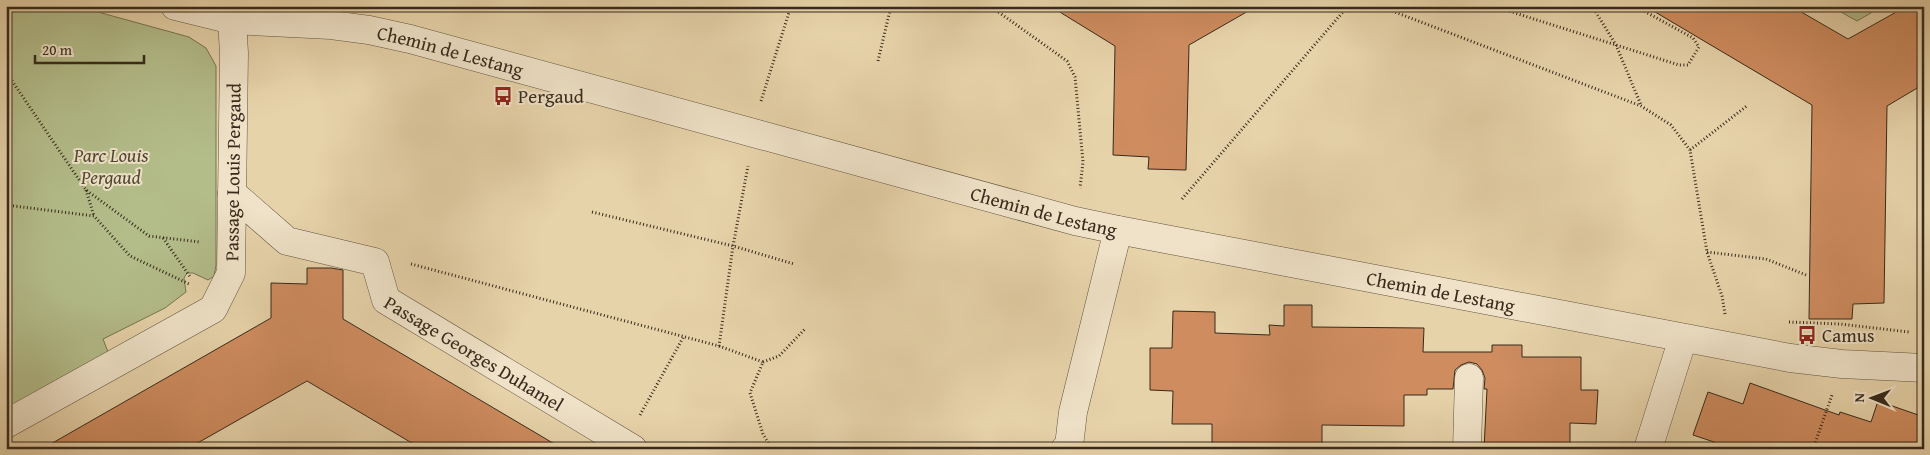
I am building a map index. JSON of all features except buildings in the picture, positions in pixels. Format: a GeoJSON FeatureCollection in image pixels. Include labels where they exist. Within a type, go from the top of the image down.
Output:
{"type":"FeatureCollection","features":[{"type":"Feature","properties":{"kind":"street","name":"Chemin de Lestang"},"geometry":{"type":"LineString","coordinates":[[175,6],[370,30],[410,39],[1075,221],[1118,230],[1790,358],[1842,364],[1924,368]]}},
{"type":"Feature","properties":{"kind":"street","name":"Passage Louis Pergaud"},"geometry":{"type":"LineString","coordinates":[[6,424],[213,309],[208,293],[231,273],[234,53],[229,13]]}},
{"type":"Feature","properties":{"kind":"street"},"geometry":{"type":"LineString","coordinates":[[232,193],[287,241],[375,262]]}},
{"type":"Feature","properties":{"kind":"street"},"geometry":{"type":"LineString","coordinates":[[1065,449],[1070,446],[1073,412],[1118,230]]}},
{"type":"Feature","properties":{"kind":"street","name":"Passage Georges Duhamel"},"geometry":{"type":"LineString","coordinates":[[375,262],[386,300],[629,446]]}},
{"type":"Feature","properties":{"kind":"street"},"geometry":{"type":"LineString","coordinates":[[1648,449],[1683,338]]}},
{"type":"Feature","properties":{"kind":"street"},"geometry":{"type":"LineString","coordinates":[[1467,449],[1469,378]]}},
{"type":"Feature","properties":{"kind":"path"},"geometry":{"type":"LineString","coordinates":[[719,346],[733,246],[763,89],[791,6]]}},
{"type":"Feature","properties":{"kind":"path"},"geometry":{"type":"LineString","coordinates":[[878,61],[891,6]]}},
{"type":"Feature","properties":{"kind":"path","name":"Chemin de Lestang"},"geometry":{"type":"LineString","coordinates":[[990,6],[1067,61],[1075,77],[1084,162],[1080,190],[1070,188]]}},
{"type":"Feature","properties":{"kind":"path"},"geometry":{"type":"LineString","coordinates":[[1182,199],[1348,6]]}},
{"type":"Feature","properties":{"kind":"path"},"geometry":{"type":"LineString","coordinates":[[1379,6],[1641,106],[1671,125],[1690,150],[1707,252],[1722,296],[1725,317],[1717,315]]}},
{"type":"Feature","properties":{"kind":"path"},"geometry":{"type":"LineString","coordinates":[[1493,6],[1678,65],[1688,65],[1699,47],[1693,38],[1635,6]]}},
{"type":"Feature","properties":{"kind":"path"},"geometry":{"type":"LineString","coordinates":[[1592,6],[1616,46],[1641,106]]}},
{"type":"Feature","properties":{"kind":"path"},"geometry":{"type":"LineString","coordinates":[[6,72],[86,190],[94,216],[130,256],[208,293]]}},
{"type":"Feature","properties":{"kind":"path"},"geometry":{"type":"LineString","coordinates":[[1690,150],[1748,105]]}},
{"type":"Feature","properties":{"kind":"path"},"geometry":{"type":"LineString","coordinates":[[86,190],[149,236],[231,246]]}},
{"type":"Feature","properties":{"kind":"path"},"geometry":{"type":"LineString","coordinates":[[6,205],[94,216]]}},
{"type":"Feature","properties":{"kind":"path"},"geometry":{"type":"LineString","coordinates":[[592,212],[733,246],[794,264]]}},
{"type":"Feature","properties":{"kind":"path"},"geometry":{"type":"LineString","coordinates":[[163,238],[208,293]]}},
{"type":"Feature","properties":{"kind":"path"},"geometry":{"type":"LineString","coordinates":[[1707,252],[1766,260],[1806,275]]}},
{"type":"Feature","properties":{"kind":"path"},"geometry":{"type":"LineString","coordinates":[[375,262],[403,262],[684,336],[763,362],[779,356],[806,328]]}},
{"type":"Feature","properties":{"kind":"path"},"geometry":{"type":"LineString","coordinates":[[1781,322],[1840,324],[1914,332]]}},
{"type":"Feature","properties":{"kind":"path"},"geometry":{"type":"LineString","coordinates":[[629,446],[684,336]]}},
{"type":"Feature","properties":{"kind":"path"},"geometry":{"type":"LineString","coordinates":[[763,362],[750,392],[763,434],[772,449]]}},
{"type":"Feature","properties":{"kind":"path"},"geometry":{"type":"LineString","coordinates":[[1813,449],[1842,364]]}},
{"type":"Feature","properties":{"kind":"green space","name":"Parc Louis Pergaud"},"geometry":{"type":"Polygon","coordinates":[[[6,6],[76,6],[189,37],[206,48],[216,66],[216,265],[214,276],[208,280],[193,273],[187,273],[184,278],[186,292],[165,308],[103,339],[110,357],[6,412],[6,6]]]}},
{"type":"Feature","properties":{"kind":"green space"},"geometry":{"type":"Polygon","coordinates":[[[1830,6],[1883,6],[1857,21],[1830,6]]]}},
{"type":"Feature","properties":{"kind":"place","name":"Pergaud"},"geometry":{"type":"Point","coordinates":[503,96]}},
{"type":"Feature","properties":{"kind":"place","name":"Camus"},"geometry":{"type":"Point","coordinates":[1807,335]}}]}
